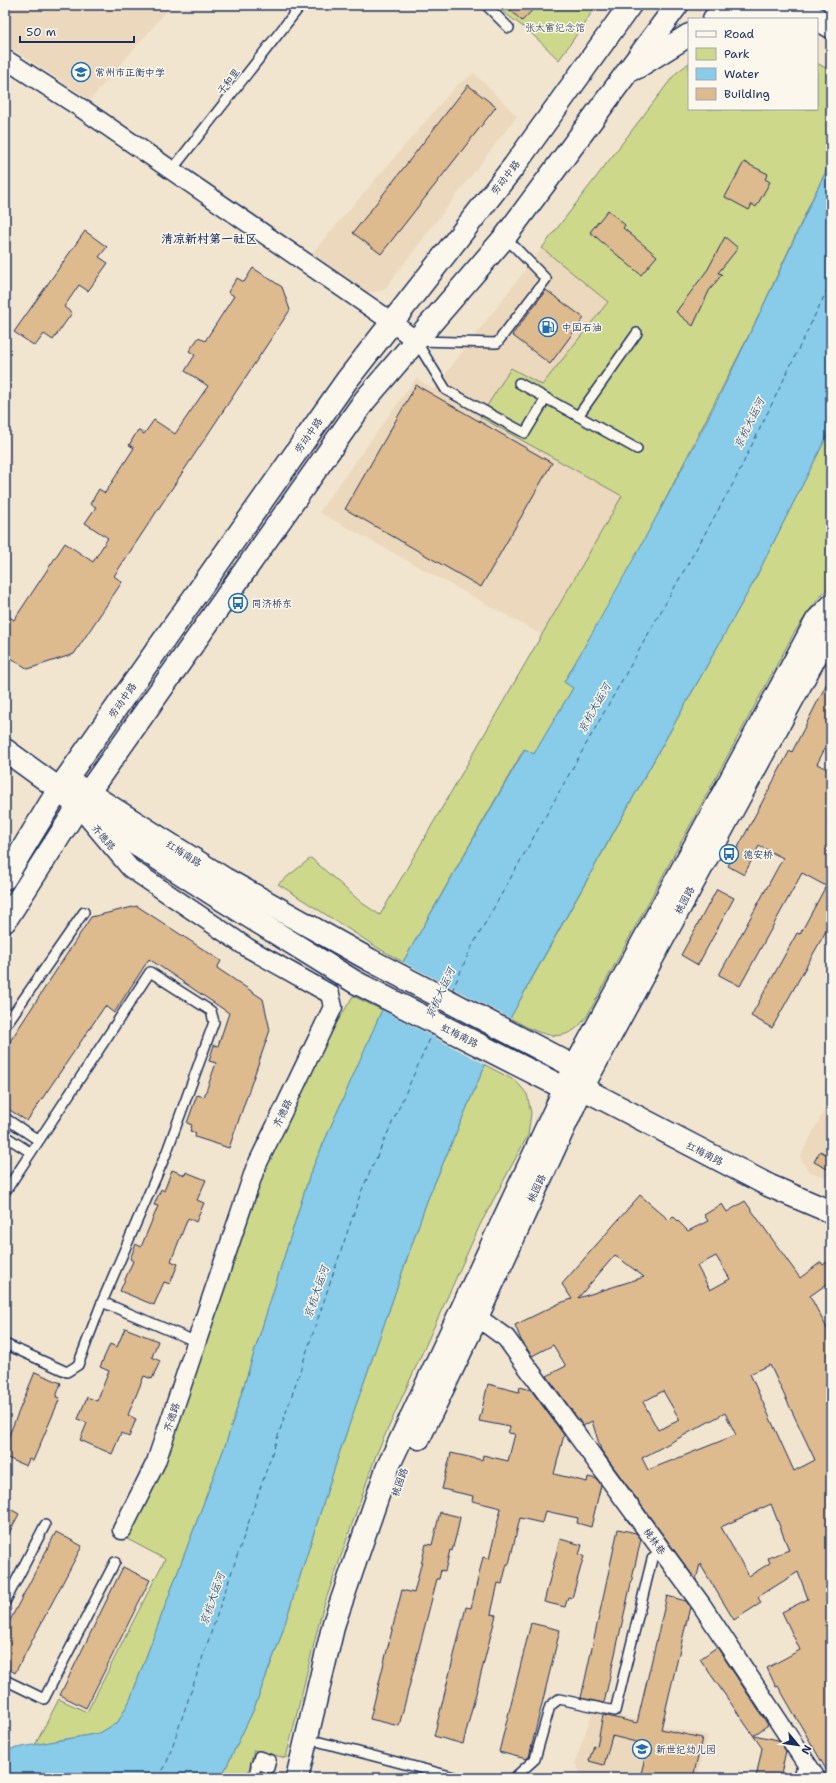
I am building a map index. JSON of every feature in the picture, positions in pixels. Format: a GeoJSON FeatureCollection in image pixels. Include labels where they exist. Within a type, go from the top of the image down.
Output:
{"type":"FeatureCollection","features":[{"type":"Feature","properties":{"kind":"main road"},"geometry":{"type":"LineString","coordinates":[[598,49],[614,5]]}},
{"type":"Feature","properties":{"kind":"main road","name":"劳动中路"},"geometry":{"type":"LineString","coordinates":[[5,878],[63,784],[347,380],[514,166],[630,5]]}},
{"type":"Feature","properties":{"kind":"main road"},"geometry":{"type":"LineString","coordinates":[[5,921],[83,800],[365,400],[506,237],[677,5]]}},
{"type":"Feature","properties":{"kind":"main road"},"geometry":{"type":"LineString","coordinates":[[793,5],[814,18]]}},
{"type":"Feature","properties":{"kind":"main road"},"geometry":{"type":"LineString","coordinates":[[720,18],[761,11],[788,18]]}},
{"type":"Feature","properties":{"kind":"main road"},"geometry":{"type":"LineString","coordinates":[[818,20],[831,28]]}},
{"type":"Feature","properties":{"kind":"main road"},"geometry":{"type":"LineString","coordinates":[[818,25],[831,28]]}},
{"type":"Feature","properties":{"kind":"main road"},"geometry":{"type":"LineString","coordinates":[[625,75],[688,36]]}},
{"type":"Feature","properties":{"kind":"main road","name":"桃园路"},"geometry":{"type":"LineString","coordinates":[[574,1067],[828,621]]}},
{"type":"Feature","properties":{"kind":"main road","name":"桃园路"},"geometry":{"type":"LineString","coordinates":[[312,1778],[350,1620],[404,1468],[477,1317],[573,1088],[828,621]]}},
{"type":"Feature","properties":{"kind":"main road","name":"红梅南路"},"geometry":{"type":"LineString","coordinates":[[5,736],[83,800],[213,894],[355,982]]}},
{"type":"Feature","properties":{"kind":"main road","name":"红梅南路"},"geometry":{"type":"LineString","coordinates":[[5,750],[63,784]]}},
{"type":"Feature","properties":{"kind":"main road","name":"红梅南路"},"geometry":{"type":"LineString","coordinates":[[83,800],[370,960],[574,1067]]}},
{"type":"Feature","properties":{"kind":"main road","name":"虹梅南路"},"geometry":{"type":"LineString","coordinates":[[355,982],[543,1078]]}},
{"type":"Feature","properties":{"kind":"main road"},"geometry":{"type":"LineString","coordinates":[[297,1778],[334,1623],[387,1469],[573,1088],[574,1067]]}},
{"type":"Feature","properties":{"kind":"main road","name":"红梅南路"},"geometry":{"type":"LineString","coordinates":[[543,1078],[573,1088],[770,1186],[831,1212]]}},
{"type":"Feature","properties":{"kind":"street"},"geometry":{"type":"LineString","coordinates":[[5,59],[172,171],[392,322],[416,341]]}},
{"type":"Feature","properties":{"kind":"street","name":"齐德路"},"geometry":{"type":"LineString","coordinates":[[83,800],[130,868],[248,948],[330,994],[333,1007],[255,1169],[156,1462],[122,1530]]}},
{"type":"Feature","properties":{"kind":"street","name":"桃林巷"},"geometry":{"type":"LineString","coordinates":[[477,1317],[506,1338],[701,1604],[808,1774]]}},
{"type":"Feature","properties":{"kind":"lane","name":"子和里"},"geometry":{"type":"LineString","coordinates":[[172,171],[301,5]]}},
{"type":"Feature","properties":{"kind":"lane"},"geometry":{"type":"LineString","coordinates":[[486,5],[508,28]]}},
{"type":"Feature","properties":{"kind":"lane"},"geometry":{"type":"LineString","coordinates":[[416,341],[497,343],[546,279],[506,237]]}},
{"type":"Feature","properties":{"kind":"lane"},"geometry":{"type":"LineString","coordinates":[[578,416],[636,333]]}},
{"type":"Feature","properties":{"kind":"lane"},"geometry":{"type":"LineString","coordinates":[[416,341],[446,390],[525,433],[546,398]]}},
{"type":"Feature","properties":{"kind":"lane"},"geometry":{"type":"LineString","coordinates":[[519,382],[637,449]]}},
{"type":"Feature","properties":{"kind":"lane"},"geometry":{"type":"LineString","coordinates":[[5,1026],[84,912]]}},
{"type":"Feature","properties":{"kind":"lane"},"geometry":{"type":"LineString","coordinates":[[5,1192],[150,972],[211,1011],[214,1022],[166,1154],[102,1302],[78,1365],[67,1372],[5,1344]]}},
{"type":"Feature","properties":{"kind":"lane"},"geometry":{"type":"LineString","coordinates":[[5,1118],[38,1140]]}},
{"type":"Feature","properties":{"kind":"lane"},"geometry":{"type":"LineString","coordinates":[[5,1136],[30,1152]]}},
{"type":"Feature","properties":{"kind":"lane"},"geometry":{"type":"LineString","coordinates":[[102,1302],[197,1342]]}},
{"type":"Feature","properties":{"kind":"lane"},"geometry":{"type":"LineString","coordinates":[[5,1602],[46,1526]]}},
{"type":"Feature","properties":{"kind":"lane"},"geometry":{"type":"LineString","coordinates":[[514,1778],[535,1759],[550,1706],[559,1699],[616,1711],[652,1559],[662,1551]]}},
{"type":"Feature","properties":{"kind":"lane"},"geometry":{"type":"LineString","coordinates":[[5,1680],[44,1699],[115,1562]]}},
{"type":"Feature","properties":{"kind":"lane"},"geometry":{"type":"LineString","coordinates":[[320,1742],[458,1778]]}},
{"type":"Feature","properties":{"kind":"lane"},"geometry":{"type":"LineString","coordinates":[[253,1778],[256,1764]]}},
{"type":"Feature","properties":{"kind":"shaded area","name":"常州市正衡中学"},"geometry":{"type":"Polygon","coordinates":[[[5,5],[172,5],[90,100],[5,44],[5,5]]]}},
{"type":"Feature","properties":{"kind":"shaded area"},"geometry":{"type":"Polygon","coordinates":[[[474,73],[517,116],[384,290],[368,293],[312,253],[455,87],[474,73]]]}},
{"type":"Feature","properties":{"kind":"shaded area"},"geometry":{"type":"Polygon","coordinates":[[[542,248],[608,302],[542,385],[511,368],[481,417],[622,496],[542,635],[319,512],[416,378],[434,389],[542,248]]]}},
{"type":"Feature","properties":{"kind":"shaded area"},"geometry":{"type":"Polygon","coordinates":[[[831,1097],[831,1179],[808,1171],[800,1157],[831,1097]]]}},
{"type":"Feature","properties":{"kind":"shaded area","name":"新世纪幼儿园"},"geometry":{"type":"Polygon","coordinates":[[[593,1710],[708,1736],[697,1778],[583,1778],[575,1763],[593,1710]]]}},
{"type":"Feature","properties":{"kind":"green space","name":"张太雷纪念馆"},"geometry":{"type":"Polygon","coordinates":[[[494,5],[597,5],[559,60],[530,32],[494,5]]]}},
{"type":"Feature","properties":{"kind":"green space"},"geometry":{"type":"Polygon","coordinates":[[[688,64],[688,110],[818,110],[818,64],[831,71],[831,161],[758,317],[657,516],[619,587],[564,682],[573,688],[534,754],[524,749],[403,962],[378,948],[278,884],[311,858],[362,903],[380,915],[622,496],[480,417],[511,368],[542,385],[608,302],[542,248],[675,74],[688,64]]]}},
{"type":"Feature","properties":{"kind":"green space"},"geometry":{"type":"Polygon","coordinates":[[[831,428],[831,584],[811,608],[794,633],[587,1016],[579,1026],[566,1034],[550,1035],[525,1026],[510,1018],[752,585],[831,428]]]}},
{"type":"Feature","properties":{"kind":"green space"},"geometry":{"type":"Polygon","coordinates":[[[353,996],[382,1010],[310,1174],[226,1443],[130,1700],[118,1722],[100,1733],[35,1745],[59,1699],[87,1712],[165,1559],[127,1539],[165,1463],[263,1173],[324,1044],[353,996]]]}},
{"type":"Feature","properties":{"kind":"green space"},"geometry":{"type":"Polygon","coordinates":[[[485,1065],[516,1081],[527,1094],[531,1113],[528,1135],[480,1225],[376,1455],[322,1611],[286,1758],[254,1750],[247,1778],[221,1778],[253,1711],[279,1642],[339,1454],[427,1201],[485,1065]]]}},
{"type":"Feature","properties":{"kind":"water","name":"京杭大运河"},"geometry":{"type":"Polygon","coordinates":[[[831,161],[831,428],[752,585],[533,976],[485,1065],[427,1201],[339,1454],[279,1642],[253,1711],[221,1778],[5,1778],[5,1750],[100,1733],[118,1722],[130,1700],[226,1443],[310,1174],[403,962],[525,749],[534,754],[573,688],[564,682],[689,456],[736,363],[831,161]]]}},
{"type":"Feature","properties":{"kind":"pier"},"geometry":{"type":"Polygon","coordinates":[[[401,961],[512,1019],[487,1065],[380,1009],[401,961]]]}},
{"type":"Feature","properties":{"kind":"building"},"geometry":{"type":"Polygon","coordinates":[[[505,5],[537,5],[522,21],[505,5]]]}},
{"type":"Feature","properties":{"kind":"building"},"geometry":{"type":"Polygon","coordinates":[[[468,85],[496,107],[381,254],[353,233],[468,85]]]}},
{"type":"Feature","properties":{"kind":"building"},"geometry":{"type":"Polygon","coordinates":[[[744,162],[768,174],[765,179],[770,182],[756,207],[752,204],[749,210],[725,197],[744,162]]]}},
{"type":"Feature","properties":{"kind":"building"},"geometry":{"type":"Polygon","coordinates":[[[608,210],[625,225],[623,228],[657,256],[641,275],[590,232],[608,210]]]}},
{"type":"Feature","properties":{"kind":"building"},"geometry":{"type":"Polygon","coordinates":[[[85,231],[107,247],[99,257],[108,263],[88,291],[79,285],[64,307],[72,313],[53,340],[44,334],[35,346],[14,332],[85,231]]]}},
{"type":"Feature","properties":{"kind":"building"},"geometry":{"type":"Polygon","coordinates":[[[725,237],[738,248],[718,273],[722,274],[709,291],[693,326],[676,312],[708,269],[725,237]]]}},
{"type":"Feature","properties":{"kind":"building"},"geometry":{"type":"Polygon","coordinates":[[[253,268],[282,287],[290,310],[114,576],[122,582],[74,654],[28,669],[5,654],[5,614],[14,620],[65,543],[93,562],[108,538],[85,523],[96,507],[90,504],[99,489],[105,493],[134,448],[129,445],[138,430],[144,434],[154,420],[175,434],[208,386],[185,371],[195,355],[189,351],[199,337],[205,341],[234,296],[228,292],[237,278],[244,282],[253,268]]]}},
{"type":"Feature","properties":{"kind":"building","name":"中国石油"},"geometry":{"type":"Polygon","coordinates":[[[546,290],[584,318],[550,364],[512,335],[546,290]]]}},
{"type":"Feature","properties":{"kind":"building"},"geometry":{"type":"Polygon","coordinates":[[[416,385],[552,463],[481,587],[345,509],[416,385]]]}},
{"type":"Feature","properties":{"kind":"building"},"geometry":{"type":"Polygon","coordinates":[[[831,675],[831,737],[817,764],[831,771],[831,922],[772,1028],[751,1016],[797,933],[800,934],[826,886],[802,873],[740,986],[719,975],[783,858],[759,846],[744,875],[728,866],[790,750],[792,752],[831,675]]]}},
{"type":"Feature","properties":{"kind":"building"},"geometry":{"type":"Polygon","coordinates":[[[717,889],[734,898],[698,965],[681,955],[717,889]]]}},
{"type":"Feature","properties":{"kind":"building"},"geometry":{"type":"Polygon","coordinates":[[[137,906],[221,961],[217,968],[263,999],[270,1030],[229,1148],[195,1137],[196,1133],[190,1131],[192,1125],[187,1123],[197,1095],[204,1097],[216,1063],[209,1061],[214,1045],[218,1046],[229,1013],[149,959],[114,1013],[105,1006],[27,1121],[5,1107],[5,1049],[91,917],[137,906]]]}},
{"type":"Feature","properties":{"kind":"building"},"geometry":{"type":"Polygon","coordinates":[[[820,1151],[831,1157],[831,1171],[814,1162],[820,1151]]]}},
{"type":"Feature","properties":{"kind":"building"},"geometry":{"type":"Polygon","coordinates":[[[172,1170],[185,1175],[186,1172],[206,1180],[197,1200],[204,1203],[196,1222],[188,1218],[171,1261],[178,1264],[170,1284],[164,1282],[154,1305],[120,1291],[133,1261],[130,1259],[136,1244],[141,1247],[158,1206],[154,1205],[161,1189],[164,1191],[172,1170]]]}},
{"type":"Feature","properties":{"kind":"building"},"geometry":{"type":"Polygon","coordinates":[[[640,1195],[669,1220],[673,1216],[688,1231],[708,1221],[704,1215],[722,1204],[727,1212],[745,1201],[800,1278],[821,1262],[823,1265],[831,1259],[831,1281],[810,1296],[831,1336],[831,1778],[778,1686],[776,1687],[767,1668],[800,1650],[782,1612],[808,1599],[798,1572],[758,1597],[761,1603],[734,1620],[700,1564],[696,1580],[601,1450],[592,1421],[583,1426],[547,1376],[566,1366],[553,1345],[532,1356],[521,1340],[515,1325],[560,1303],[572,1299],[562,1284],[640,1195]],[[615,1255],[578,1298],[644,1277],[615,1255]],[[716,1256],[697,1266],[710,1290],[730,1279],[716,1256]],[[770,1365],[750,1374],[794,1471],[815,1460],[770,1365]],[[663,1391],[643,1402],[658,1430],[680,1420],[663,1391]],[[725,1413],[642,1458],[648,1470],[736,1435],[725,1413]],[[771,1504],[721,1527],[749,1576],[770,1563],[768,1558],[789,1550],[771,1504]]]}},
{"type":"Feature","properties":{"kind":"building"},"geometry":{"type":"Polygon","coordinates":[[[125,1328],[158,1341],[152,1357],[160,1361],[152,1379],[144,1376],[128,1415],[136,1419],[129,1437],[121,1433],[112,1454],[80,1440],[87,1423],[78,1419],[87,1397],[97,1401],[109,1371],[100,1367],[110,1344],[117,1347],[125,1328]]]}},
{"type":"Feature","properties":{"kind":"building"},"geometry":{"type":"Polygon","coordinates":[[[35,1372],[61,1383],[56,1397],[60,1398],[33,1461],[29,1459],[26,1466],[5,1457],[5,1445],[35,1372]]]}},
{"type":"Feature","properties":{"kind":"building"},"geometry":{"type":"Polygon","coordinates":[[[488,1384],[519,1392],[520,1387],[531,1390],[564,1435],[554,1474],[587,1482],[588,1477],[597,1479],[601,1485],[591,1527],[577,1523],[578,1518],[545,1511],[542,1523],[520,1518],[509,1564],[507,1564],[502,1584],[498,1583],[491,1614],[496,1615],[463,1744],[434,1736],[466,1607],[471,1608],[483,1557],[489,1559],[501,1508],[472,1501],[473,1496],[442,1489],[451,1453],[482,1460],[483,1455],[508,1461],[515,1434],[508,1433],[510,1427],[479,1421],[488,1384]]]}},
{"type":"Feature","properties":{"kind":"building"},"geometry":{"type":"Polygon","coordinates":[[[5,1506],[19,1514],[5,1541],[5,1506]]]}},
{"type":"Feature","properties":{"kind":"building"},"geometry":{"type":"Polygon","coordinates":[[[440,1512],[460,1517],[458,1528],[452,1551],[450,1550],[445,1571],[441,1570],[439,1579],[437,1579],[399,1726],[370,1719],[402,1590],[414,1593],[426,1544],[432,1545],[440,1512]]]}},
{"type":"Feature","properties":{"kind":"building"},"geometry":{"type":"Polygon","coordinates":[[[618,1529],[636,1533],[641,1539],[604,1703],[581,1698],[618,1529]]]}},
{"type":"Feature","properties":{"kind":"building"},"geometry":{"type":"Polygon","coordinates":[[[56,1532],[82,1546],[15,1673],[5,1667],[5,1630],[56,1532]]]}},
{"type":"Feature","properties":{"kind":"building"},"geometry":{"type":"Polygon","coordinates":[[[560,1539],[582,1545],[579,1555],[584,1556],[572,1598],[568,1597],[565,1607],[544,1602],[560,1539]]]}},
{"type":"Feature","properties":{"kind":"building"},"geometry":{"type":"Polygon","coordinates":[[[123,1567],[150,1580],[86,1708],[60,1695],[123,1567]]]}},
{"type":"Feature","properties":{"kind":"building"},"geometry":{"type":"Polygon","coordinates":[[[667,1596],[686,1601],[690,1607],[661,1729],[702,1738],[693,1778],[640,1778],[648,1745],[612,1736],[604,1765],[589,1761],[594,1745],[597,1746],[603,1715],[637,1723],[667,1596]]]}},
{"type":"Feature","properties":{"kind":"building"},"geometry":{"type":"Polygon","coordinates":[[[531,1623],[560,1630],[529,1757],[526,1759],[499,1752],[531,1623]]]}},
{"type":"Feature","properties":{"kind":"building"},"geometry":{"type":"Polygon","coordinates":[[[717,1647],[768,1725],[754,1735],[778,1740],[786,1751],[780,1778],[756,1778],[762,1748],[700,1659],[717,1647]]]}},
{"type":"Feature","properties":{"kind":"ferry route"},"geometry":{"type":"LineString","coordinates":[[452,991],[470,950],[734,482],[831,282]]}},
{"type":"Feature","properties":{"kind":"ferry route"},"geometry":{"type":"LineString","coordinates":[[158,1778],[166,1765],[361,1192],[433,1032]]}},
{"type":"Feature","properties":{"kind":"place","name":"常州市正衡中学"},"geometry":{"type":"Point","coordinates":[81,72]}},
{"type":"Feature","properties":{"kind":"place","name":"中国石油"},"geometry":{"type":"Point","coordinates":[548,327]}},
{"type":"Feature","properties":{"kind":"place","name":"同济桥东"},"geometry":{"type":"Point","coordinates":[238,603]}},
{"type":"Feature","properties":{"kind":"place","name":"德安桥"},"geometry":{"type":"Point","coordinates":[729,854]}},
{"type":"Feature","properties":{"kind":"place","name":"新世纪幼儿园"},"geometry":{"type":"Point","coordinates":[642,1749]}},
{"type":"Feature","properties":{"kind":"district","name":"清凉新村第一社区"},"geometry":{"type":"Point","coordinates":[209,239]}}]}
